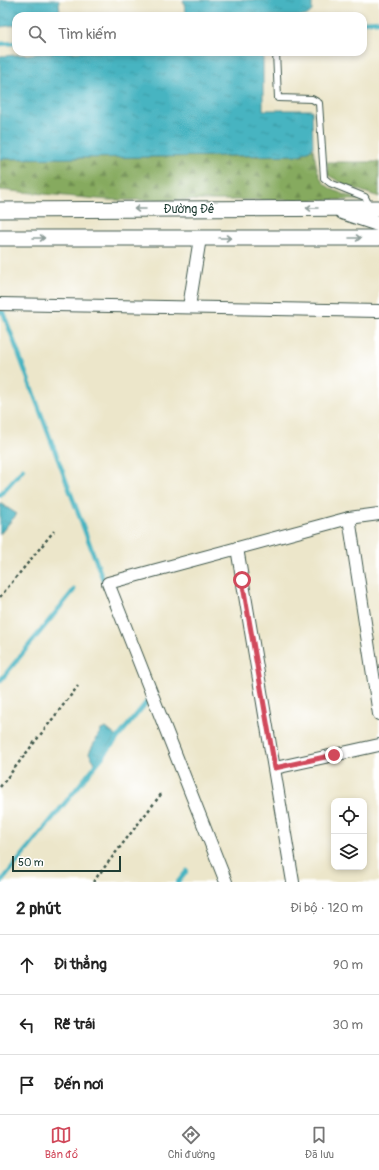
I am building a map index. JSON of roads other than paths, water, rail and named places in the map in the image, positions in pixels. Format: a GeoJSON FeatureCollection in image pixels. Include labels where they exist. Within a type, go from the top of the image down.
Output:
{"type":"FeatureCollection","features":[{"type":"Feature","properties":{"kind":"street"},"geometry":{"type":"LineString","coordinates":[[330,208],[379,224]]}},
{"type":"Feature","properties":{"kind":"street","name":"Đường Đê"},"geometry":{"type":"LineString","coordinates":[[0,210],[375,208]]}},
{"type":"Feature","properties":{"kind":"street"},"geometry":{"type":"LineString","coordinates":[[0,238],[379,238]]}},
{"type":"Feature","properties":{"kind":"street"},"geometry":{"type":"LineString","coordinates":[[189,307],[200,238]]}},
{"type":"Feature","properties":{"kind":"street"},"geometry":{"type":"LineString","coordinates":[[0,304],[379,311]]}},
{"type":"Feature","properties":{"kind":"street"},"geometry":{"type":"LineString","coordinates":[[226,882],[108,583],[349,518],[379,514]]}},
{"type":"Feature","properties":{"kind":"street"},"geometry":{"type":"LineString","coordinates":[[349,518],[379,714]]}},
{"type":"Feature","properties":{"kind":"street"},"geometry":{"type":"LineString","coordinates":[[237,548],[293,882]]}},
{"type":"Feature","properties":{"kind":"street"},"geometry":{"type":"LineString","coordinates":[[275,768],[379,745]]}},
{"type":"Feature","properties":{"kind":"lane"},"geometry":{"type":"LineString","coordinates":[[276,56],[278,98],[312,99],[319,103],[324,178],[343,189],[365,197],[375,208]]}},
{"type":"Feature","properties":{"kind":"water"},"geometry":{"type":"Polygon","coordinates":[[[0,0],[59,0],[60,12],[12,12],[12,26],[0,27],[0,0]]]}},
{"type":"Feature","properties":{"kind":"water"},"geometry":{"type":"Polygon","coordinates":[[[183,0],[312,0],[311,12],[186,12],[183,0]]]}},
{"type":"Feature","properties":{"kind":"water"},"geometry":{"type":"Polygon","coordinates":[[[0,56],[263,56],[263,110],[312,110],[313,148],[300,155],[0,159],[0,56]]]}},
{"type":"Feature","properties":{"kind":"water"},"geometry":{"type":"Polygon","coordinates":[[[0,503],[17,514],[0,534],[0,503]]]}},
{"type":"Feature","properties":{"kind":"water"},"geometry":{"type":"Polygon","coordinates":[[[106,728],[116,736],[95,763],[89,753],[101,730],[106,728]]]}},
{"type":"Feature","properties":{"kind":"waterway"},"geometry":{"type":"LineString","coordinates":[[367,22],[379,21]]}},
{"type":"Feature","properties":{"kind":"waterway"},"geometry":{"type":"LineString","coordinates":[[0,44],[12,43]]}},
{"type":"Feature","properties":{"kind":"waterway"},"geometry":{"type":"LineString","coordinates":[[0,312],[3,312],[105,585]]}},
{"type":"Feature","properties":{"kind":"waterway"},"geometry":{"type":"LineString","coordinates":[[0,495],[23,469]]}},
{"type":"Feature","properties":{"kind":"waterway"},"geometry":{"type":"LineString","coordinates":[[0,681],[74,590]]}},
{"type":"Feature","properties":{"kind":"waterway"},"geometry":{"type":"LineString","coordinates":[[1,882],[150,698]]}},
{"type":"Feature","properties":{"kind":"waterway"},"geometry":{"type":"LineString","coordinates":[[178,882],[187,871]]}}]}
